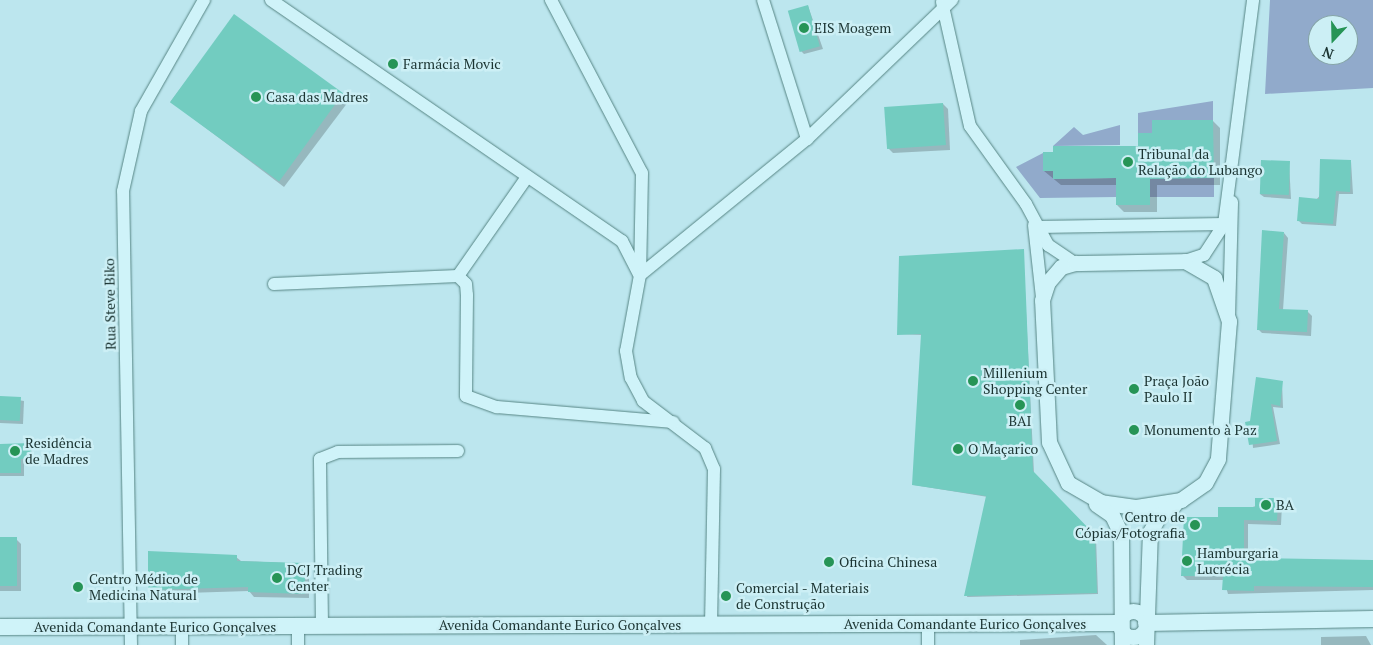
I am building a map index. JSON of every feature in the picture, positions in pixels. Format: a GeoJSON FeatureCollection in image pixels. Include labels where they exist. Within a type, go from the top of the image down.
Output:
{"type":"FeatureCollection","features":[{"type":"Feature","properties":{"kind":"main road"},"geometry":{"type":"LineString","coordinates":[[1146,623],[1373,618]]}},
{"type":"Feature","properties":{"kind":"main road","name":"Avenida Comandante Eurico Gonçalves"},"geometry":{"type":"LineString","coordinates":[[0,627],[1121,623]]}},
{"type":"Feature","properties":{"kind":"street"},"geometry":{"type":"LineString","coordinates":[[271,0],[622,241],[640,275]]}},
{"type":"Feature","properties":{"kind":"street"},"geometry":{"type":"LineString","coordinates":[[552,0],[642,173],[640,275],[626,352],[631,378],[643,401],[674,422],[705,448],[714,469],[711,625]]}},
{"type":"Feature","properties":{"kind":"street"},"geometry":{"type":"LineString","coordinates":[[764,0],[807,139]]}},
{"type":"Feature","properties":{"kind":"street"},"geometry":{"type":"LineString","coordinates":[[1042,300],[1053,274],[1075,262],[1186,262],[1204,255],[1224,224],[1230,190],[1253,0]]}},
{"type":"Feature","properties":{"kind":"street","name":"Rua Steve Biko"},"geometry":{"type":"LineString","coordinates":[[131,645],[123,191],[142,112],[199,2]]}},
{"type":"Feature","properties":{"kind":"street"},"geometry":{"type":"LineString","coordinates":[[640,275],[807,139],[946,3]]}},
{"type":"Feature","properties":{"kind":"street"},"geometry":{"type":"LineString","coordinates":[[946,3],[970,126],[1036,222],[1048,245],[1075,262]]}},
{"type":"Feature","properties":{"kind":"street"},"geometry":{"type":"LineString","coordinates":[[458,276],[527,177]]}},
{"type":"Feature","properties":{"kind":"street"},"geometry":{"type":"LineString","coordinates":[[1146,645],[1152,523],[1194,492],[1218,459],[1229,321],[1234,224],[1230,190]]}},
{"type":"Feature","properties":{"kind":"street"},"geometry":{"type":"LineString","coordinates":[[1036,222],[1224,224]]}},
{"type":"Feature","properties":{"kind":"street"},"geometry":{"type":"LineString","coordinates":[[1036,222],[1049,442],[1060,473],[1078,492],[1119,524],[1122,645]]}},
{"type":"Feature","properties":{"kind":"street"},"geometry":{"type":"LineString","coordinates":[[1186,262],[1214,278],[1229,321]]}},
{"type":"Feature","properties":{"kind":"street"},"geometry":{"type":"LineString","coordinates":[[274,284],[458,276],[466,284],[468,295],[466,396],[497,407],[674,422]]}},
{"type":"Feature","properties":{"kind":"street"},"geometry":{"type":"LineString","coordinates":[[322,626],[320,459],[338,452],[458,451]]}},
{"type":"Feature","properties":{"kind":"street"},"geometry":{"type":"LineString","coordinates":[[1078,492],[1114,505],[1135,507],[1160,506],[1194,492]]}},
{"type":"Feature","properties":{"kind":"street"},"geometry":{"type":"LineString","coordinates":[[1121,623],[1134,612],[1146,623]]}},
{"type":"Feature","properties":{"kind":"street"},"geometry":{"type":"LineString","coordinates":[[928,624],[928,645]]}},
{"type":"Feature","properties":{"kind":"street"},"geometry":{"type":"LineString","coordinates":[[298,626],[298,645]]}},
{"type":"Feature","properties":{"kind":"street"},"geometry":{"type":"LineString","coordinates":[[182,627],[182,645]]}},
{"type":"Feature","properties":{"kind":"shaded area"},"geometry":{"type":"Polygon","coordinates":[[[1270,0],[1373,0],[1373,88],[1265,94],[1270,0]]]}},
{"type":"Feature","properties":{"kind":"shaded area"},"geometry":{"type":"Polygon","coordinates":[[[1213,101],[1213,120],[1152,120],[1152,146],[1148,133],[1138,133],[1138,113],[1213,101]]]}},
{"type":"Feature","properties":{"kind":"shaded area"},"geometry":{"type":"Polygon","coordinates":[[[1120,125],[1120,145],[1053,146],[1074,127],[1083,135],[1120,125]]]}},
{"type":"Feature","properties":{"kind":"shaded area"},"geometry":{"type":"Polygon","coordinates":[[[1043,153],[1043,171],[1053,171],[1053,179],[1116,178],[1116,197],[1040,198],[1016,167],[1043,153]]]}},
{"type":"Feature","properties":{"kind":"shaded area"},"geometry":{"type":"Polygon","coordinates":[[[1150,178],[1214,178],[1214,197],[1150,197],[1150,178]]]}},
{"type":"Feature","properties":{"kind":"building","name":"EIS Moagem"},"geometry":{"type":"Polygon","coordinates":[[[808,5],[820,46],[800,52],[788,11],[808,5]]]}},
{"type":"Feature","properties":{"kind":"building","name":"Casa das Madres"},"geometry":{"type":"Polygon","coordinates":[[[234,14],[343,93],[279,182],[170,102],[234,14]]]}},
{"type":"Feature","properties":{"kind":"building"},"geometry":{"type":"Polygon","coordinates":[[[943,103],[946,145],[887,149],[884,107],[943,103]]]}},
{"type":"Feature","properties":{"kind":"building","name":"Tribunal da Relação do Lubango"},"geometry":{"type":"Polygon","coordinates":[[[1152,120],[1213,120],[1214,178],[1150,179],[1150,205],[1116,205],[1116,178],[1053,179],[1053,171],[1043,171],[1043,152],[1053,152],[1053,146],[1138,146],[1138,133],[1152,133],[1152,120]]]}},
{"type":"Feature","properties":{"kind":"building"},"geometry":{"type":"Polygon","coordinates":[[[1320,159],[1351,160],[1350,192],[1336,191],[1333,224],[1297,221],[1299,197],[1319,199],[1320,159]]]}},
{"type":"Feature","properties":{"kind":"building"},"geometry":{"type":"Polygon","coordinates":[[[1261,160],[1290,161],[1289,195],[1260,194],[1261,160]]]}},
{"type":"Feature","properties":{"kind":"building"},"geometry":{"type":"Polygon","coordinates":[[[1262,230],[1284,232],[1279,309],[1308,310],[1307,332],[1257,330],[1262,230]]]}},
{"type":"Feature","properties":{"kind":"building","name":"Millenium Shopping Center"},"geometry":{"type":"Polygon","coordinates":[[[1024,249],[1033,471],[1095,535],[1097,593],[964,596],[986,496],[912,485],[921,334],[897,335],[899,256],[1024,249]]]}},
{"type":"Feature","properties":{"kind":"building"},"geometry":{"type":"Polygon","coordinates":[[[1256,377],[1283,381],[1280,406],[1271,404],[1277,441],[1249,445],[1245,422],[1250,421],[1256,377]]]}},
{"type":"Feature","properties":{"kind":"building"},"geometry":{"type":"Polygon","coordinates":[[[0,396],[21,397],[20,421],[0,420],[0,396]]]}},
{"type":"Feature","properties":{"kind":"building","name":"Residência de Madres"},"geometry":{"type":"Polygon","coordinates":[[[31,443],[31,459],[21,459],[21,473],[0,473],[0,444],[31,443]]]}},
{"type":"Feature","properties":{"kind":"building"},"geometry":{"type":"Polygon","coordinates":[[[1255,498],[1278,498],[1277,521],[1244,520],[1244,550],[1255,550],[1255,558],[1373,560],[1373,587],[1254,586],[1254,591],[1222,590],[1223,576],[1181,576],[1184,517],[1218,517],[1218,507],[1255,507],[1255,498]]]}},
{"type":"Feature","properties":{"kind":"building"},"geometry":{"type":"Polygon","coordinates":[[[0,537],[17,537],[17,586],[0,586],[0,537]]]}},
{"type":"Feature","properties":{"kind":"building"},"geometry":{"type":"Polygon","coordinates":[[[148,551],[237,555],[237,561],[305,563],[305,594],[248,592],[248,587],[148,590],[148,551]]]}},
{"type":"Feature","properties":{"kind":"place","name":"EIS Moagem"},"geometry":{"type":"Point","coordinates":[804,28]}},
{"type":"Feature","properties":{"kind":"place","name":"Farmácia Movic"},"geometry":{"type":"Point","coordinates":[393,64]}},
{"type":"Feature","properties":{"kind":"place","name":"Casa das Madres"},"geometry":{"type":"Point","coordinates":[256,97]}},
{"type":"Feature","properties":{"kind":"place","name":"Tribunal da Relação do Lubango"},"geometry":{"type":"Point","coordinates":[1128,162]}},
{"type":"Feature","properties":{"kind":"place","name":"Millenium Shopping Center"},"geometry":{"type":"Point","coordinates":[973,381]}},
{"type":"Feature","properties":{"kind":"place","name":"Praça João Paulo II"},"geometry":{"type":"Point","coordinates":[1134,389]}},
{"type":"Feature","properties":{"kind":"place","name":"BAI"},"geometry":{"type":"Point","coordinates":[1020,405]}},
{"type":"Feature","properties":{"kind":"place","name":"Monumento à Paz"},"geometry":{"type":"Point","coordinates":[1134,430]}},
{"type":"Feature","properties":{"kind":"place","name":"O Maçarico"},"geometry":{"type":"Point","coordinates":[958,449]}},
{"type":"Feature","properties":{"kind":"place","name":"Residência de Madres"},"geometry":{"type":"Point","coordinates":[15,451]}},
{"type":"Feature","properties":{"kind":"place","name":"BA"},"geometry":{"type":"Point","coordinates":[1266,505]}},
{"type":"Feature","properties":{"kind":"place","name":"Centro de Cópias/Fotografia"},"geometry":{"type":"Point","coordinates":[1195,525]}},
{"type":"Feature","properties":{"kind":"place","name":"Hamburgaria Lucrécia"},"geometry":{"type":"Point","coordinates":[1187,561]}},
{"type":"Feature","properties":{"kind":"place","name":"Oficina Chinesa"},"geometry":{"type":"Point","coordinates":[829,562]}},
{"type":"Feature","properties":{"kind":"place","name":"DCJ Trading Center"},"geometry":{"type":"Point","coordinates":[277,578]}},
{"type":"Feature","properties":{"kind":"place","name":"Centro Médico de Medicina Natural"},"geometry":{"type":"Point","coordinates":[78,587]}},
{"type":"Feature","properties":{"kind":"place","name":"Comercial - Materiais de Construção"},"geometry":{"type":"Point","coordinates":[726,596]}}]}
